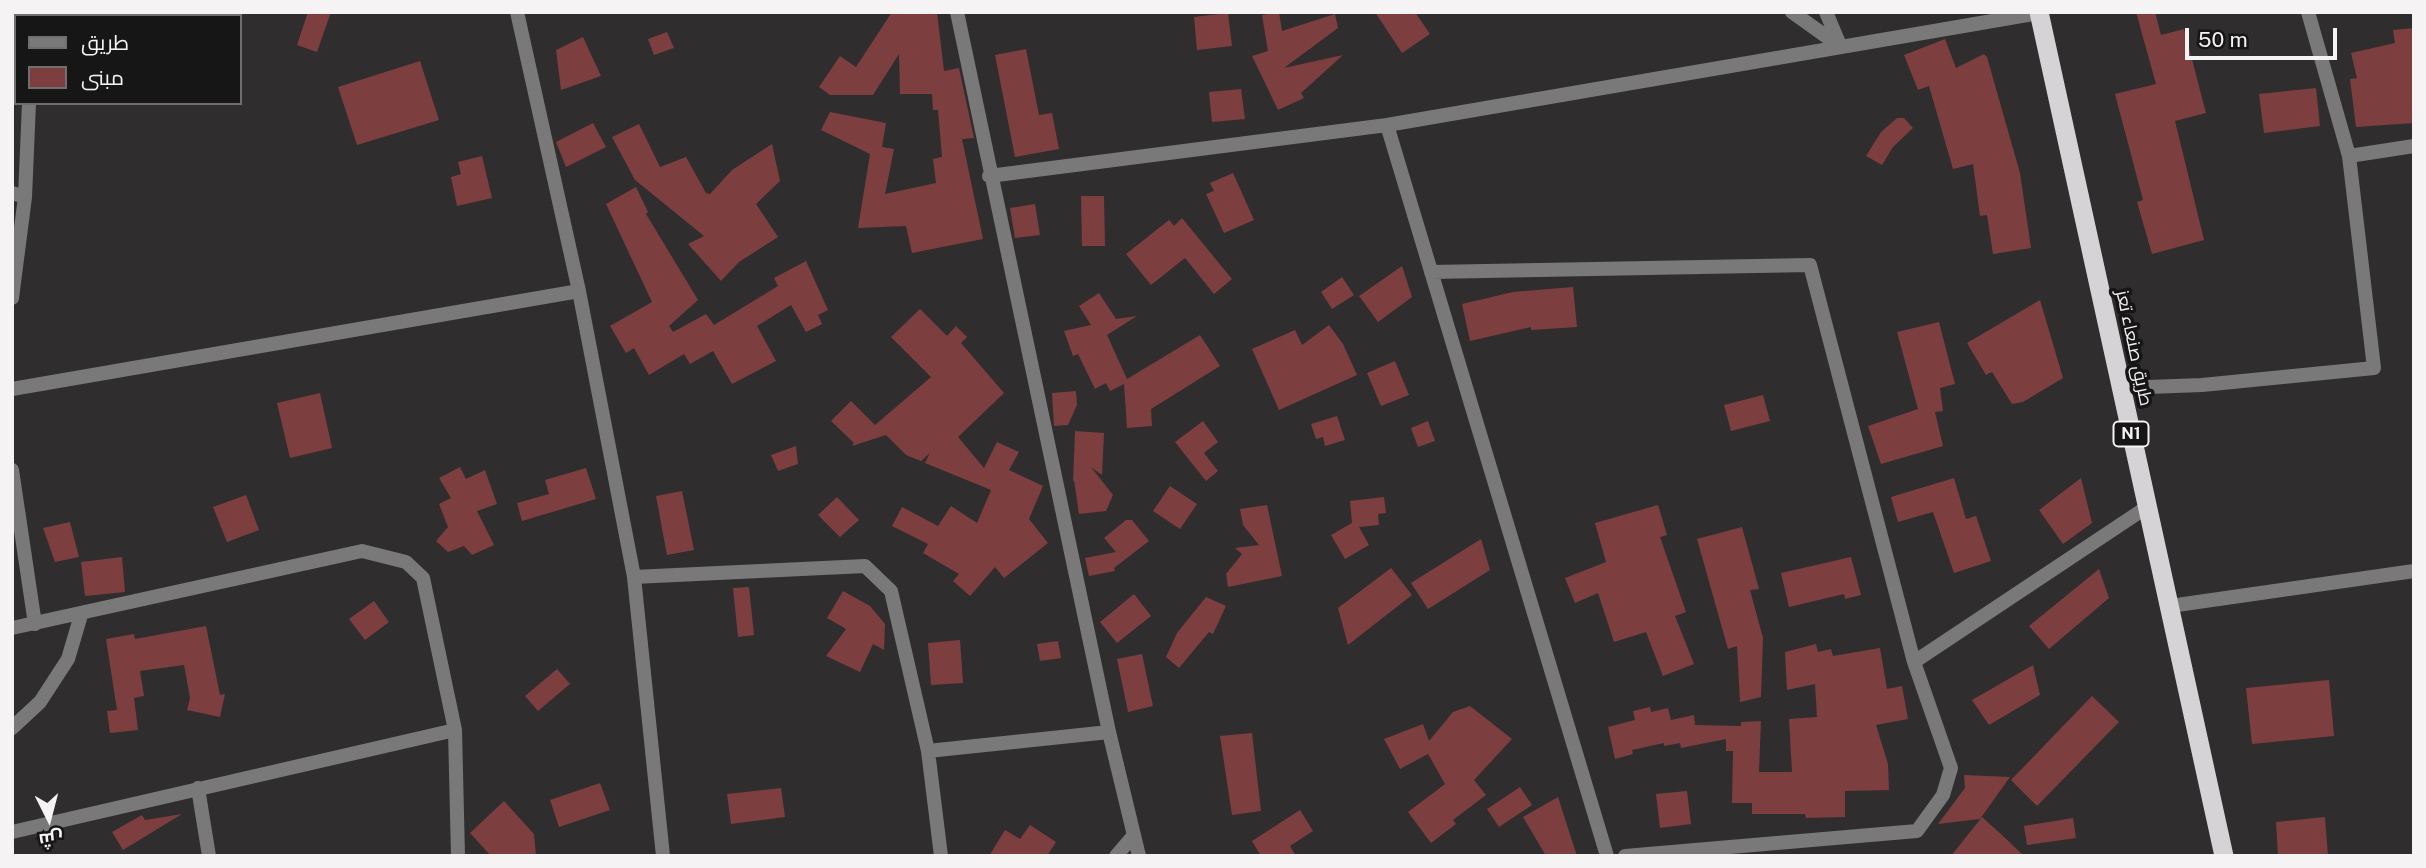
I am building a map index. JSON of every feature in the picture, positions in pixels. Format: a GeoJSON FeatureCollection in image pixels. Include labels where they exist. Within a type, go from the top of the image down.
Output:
{"type":"FeatureCollection","features":[{"type":"Feature","properties":{"kind":"highway","name":"طريق صنعاء تعز"},"geometry":{"type":"LineString","coordinates":[[2039,13],[2224,856]]}},
{"type":"Feature","properties":{"kind":"street"},"geometry":{"type":"LineString","coordinates":[[517,12],[579,291],[634,577],[663,856]]}},
{"type":"Feature","properties":{"kind":"street"},"geometry":{"type":"LineString","coordinates":[[957,12],[989,176],[1109,732],[1139,856]]}},
{"type":"Feature","properties":{"kind":"street"},"geometry":{"type":"LineString","coordinates":[[1792,12],[1841,47]]}},
{"type":"Feature","properties":{"kind":"street"},"geometry":{"type":"LineString","coordinates":[[1826,12],[1828,24],[1841,47]]}},
{"type":"Feature","properties":{"kind":"street"},"geometry":{"type":"LineString","coordinates":[[2121,388],[2202,385],[2374,368],[2349,156],[2308,12]]}},
{"type":"Feature","properties":{"kind":"street"},"geometry":{"type":"LineString","coordinates":[[989,176],[1387,125],[2039,13]]}},
{"type":"Feature","properties":{"kind":"street"},"geometry":{"type":"LineString","coordinates":[[12,298],[29,105]]}},
{"type":"Feature","properties":{"kind":"street"},"geometry":{"type":"LineString","coordinates":[[1387,125],[1607,856]]}},
{"type":"Feature","properties":{"kind":"street"},"geometry":{"type":"LineString","coordinates":[[2349,156],[2414,146]]}},
{"type":"Feature","properties":{"kind":"street"},"geometry":{"type":"LineString","coordinates":[[1431,272],[1810,265],[1914,662],[1951,768],[1943,795],[1917,831],[1625,856]]}},
{"type":"Feature","properties":{"kind":"street"},"geometry":{"type":"LineString","coordinates":[[12,389],[579,291]]}},
{"type":"Feature","properties":{"kind":"street"},"geometry":{"type":"LineString","coordinates":[[12,470],[35,624]]}},
{"type":"Feature","properties":{"kind":"street"},"geometry":{"type":"LineString","coordinates":[[1914,662],[2147,507]]}},
{"type":"Feature","properties":{"kind":"street"},"geometry":{"type":"LineString","coordinates":[[12,628],[81,615],[362,551],[407,562],[423,578],[455,730],[458,856]]}},
{"type":"Feature","properties":{"kind":"street"},"geometry":{"type":"LineString","coordinates":[[634,577],[865,566],[891,591],[928,751],[941,856]]}},
{"type":"Feature","properties":{"kind":"street"},"geometry":{"type":"LineString","coordinates":[[2171,606],[2414,571]]}},
{"type":"Feature","properties":{"kind":"street"},"geometry":{"type":"LineString","coordinates":[[12,728],[40,702],[68,659],[81,615]]}},
{"type":"Feature","properties":{"kind":"street"},"geometry":{"type":"LineString","coordinates":[[12,832],[455,730]]}},
{"type":"Feature","properties":{"kind":"street"},"geometry":{"type":"LineString","coordinates":[[928,751],[1109,732]]}},
{"type":"Feature","properties":{"kind":"street"},"geometry":{"type":"LineString","coordinates":[[198,788],[209,856]]}},
{"type":"Feature","properties":{"kind":"street"},"geometry":{"type":"LineString","coordinates":[[1116,856],[1134,835]]}},
{"type":"Feature","properties":{"kind":"building"},"geometry":{"type":"Polygon","coordinates":[[[308,12],[331,12],[317,52],[297,45],[308,12]]]}},
{"type":"Feature","properties":{"kind":"building"},"geometry":{"type":"Polygon","coordinates":[[[892,12],[937,12],[944,71],[959,68],[974,138],[962,139],[983,239],[912,253],[906,226],[858,228],[870,154],[821,130],[830,112],[886,123],[882,147],[894,149],[885,194],[936,183],[933,159],[942,157],[938,110],[933,110],[932,94],[900,94],[899,54],[873,95],[830,95],[819,87],[840,56],[856,67],[892,12]]]}},
{"type":"Feature","properties":{"kind":"building"},"geometry":{"type":"Polygon","coordinates":[[[1279,12],[1282,31],[1335,14],[1338,28],[1284,68],[1343,55],[1301,93],[1304,98],[1278,110],[1252,56],[1268,51],[1262,15],[1279,12]]]}},
{"type":"Feature","properties":{"kind":"building"},"geometry":{"type":"Polygon","coordinates":[[[1375,12],[1415,12],[1430,34],[1402,53],[1375,12]]]}},
{"type":"Feature","properties":{"kind":"building"},"geometry":{"type":"Polygon","coordinates":[[[2136,12],[2155,12],[2161,35],[2184,29],[2206,113],[2175,121],[2204,240],[2152,254],[2137,202],[2143,200],[2115,94],[2156,84],[2136,12]]]}},
{"type":"Feature","properties":{"kind":"building"},"geometry":{"type":"Polygon","coordinates":[[[1228,13],[1232,46],[1197,50],[1194,17],[1228,13]]]}},
{"type":"Feature","properties":{"kind":"building"},"geometry":{"type":"Polygon","coordinates":[[[2414,28],[2414,123],[2356,127],[2350,79],[2357,78],[2351,53],[2395,43],[2393,30],[2414,28]]]}},
{"type":"Feature","properties":{"kind":"building"},"geometry":{"type":"Polygon","coordinates":[[[667,32],[674,48],[654,55],[648,39],[667,32]]]}},
{"type":"Feature","properties":{"kind":"building"},"geometry":{"type":"Polygon","coordinates":[[[583,37],[601,76],[561,90],[556,50],[583,37]]]}},
{"type":"Feature","properties":{"kind":"building"},"geometry":{"type":"Polygon","coordinates":[[[1945,39],[1956,68],[1984,54],[1987,57],[2020,173],[2031,248],[1993,254],[1987,215],[1980,216],[1973,164],[1953,169],[1929,86],[1918,90],[1904,55],[1945,39]]]}},
{"type":"Feature","properties":{"kind":"building"},"geometry":{"type":"Polygon","coordinates":[[[1026,49],[1039,115],[1052,113],[1059,149],[1015,157],[995,55],[1026,49]]]}},
{"type":"Feature","properties":{"kind":"building"},"geometry":{"type":"Polygon","coordinates":[[[420,61],[439,120],[357,145],[338,87],[420,61]]]}},
{"type":"Feature","properties":{"kind":"building"},"geometry":{"type":"Polygon","coordinates":[[[2316,88],[2320,126],[2264,133],[2259,94],[2316,88]]]}},
{"type":"Feature","properties":{"kind":"building"},"geometry":{"type":"Polygon","coordinates":[[[1241,89],[1245,119],[1212,122],[1209,92],[1241,89]]]}},
{"type":"Feature","properties":{"kind":"building"},"geometry":{"type":"Polygon","coordinates":[[[1897,118],[1904,118],[1913,128],[1893,147],[1882,165],[1866,156],[1881,132],[1897,118]]]}},
{"type":"Feature","properties":{"kind":"building"},"geometry":{"type":"Polygon","coordinates":[[[593,123],[606,147],[566,167],[556,142],[593,123]]]}},
{"type":"Feature","properties":{"kind":"building"},"geometry":{"type":"Polygon","coordinates":[[[639,124],[660,167],[686,157],[706,193],[710,194],[732,170],[772,144],[780,181],[756,204],[778,237],[739,262],[721,281],[688,244],[704,236],[635,180],[612,137],[639,124]]]}},
{"type":"Feature","properties":{"kind":"building"},"geometry":{"type":"Polygon","coordinates":[[[482,156],[492,198],[457,206],[451,177],[461,174],[458,162],[482,156]]]}},
{"type":"Feature","properties":{"kind":"building"},"geometry":{"type":"Polygon","coordinates":[[[1233,173],[1254,220],[1224,233],[1206,194],[1214,191],[1210,183],[1233,173]]]}},
{"type":"Feature","properties":{"kind":"building"},"geometry":{"type":"Polygon","coordinates":[[[636,187],[648,212],[646,214],[698,300],[669,326],[673,332],[706,314],[714,325],[778,286],[774,278],[806,261],[828,310],[818,315],[822,324],[806,332],[791,305],[757,326],[776,361],[732,384],[713,351],[690,364],[684,354],[649,375],[634,348],[626,353],[610,326],[652,302],[606,204],[636,187]]]}},
{"type":"Feature","properties":{"kind":"building"},"geometry":{"type":"Polygon","coordinates":[[[1081,196],[1104,196],[1105,246],[1082,246],[1081,196]]]}},
{"type":"Feature","properties":{"kind":"building"},"geometry":{"type":"Polygon","coordinates":[[[1035,204],[1040,235],[1015,238],[1010,208],[1035,204]]]}},
{"type":"Feature","properties":{"kind":"building"},"geometry":{"type":"Polygon","coordinates":[[[1182,218],[1232,279],[1214,294],[1185,258],[1151,285],[1126,254],[1169,220],[1174,226],[1182,218]]]}},
{"type":"Feature","properties":{"kind":"building"},"geometry":{"type":"Polygon","coordinates":[[[1402,266],[1412,297],[1378,322],[1359,296],[1402,266]]]}},
{"type":"Feature","properties":{"kind":"building"},"geometry":{"type":"Polygon","coordinates":[[[1342,277],[1354,295],[1332,309],[1321,292],[1342,277]]]}},
{"type":"Feature","properties":{"kind":"building"},"geometry":{"type":"Polygon","coordinates":[[[1573,287],[1577,327],[1531,330],[1531,327],[1470,341],[1462,304],[1513,292],[1573,287]]]}},
{"type":"Feature","properties":{"kind":"building"},"geometry":{"type":"Polygon","coordinates":[[[1099,293],[1116,319],[1137,316],[1107,335],[1127,379],[1200,335],[1220,366],[1151,409],[1152,426],[1127,428],[1124,384],[1110,391],[1106,383],[1095,389],[1078,354],[1073,356],[1064,331],[1091,325],[1079,306],[1099,293]]]}},
{"type":"Feature","properties":{"kind":"building"},"geometry":{"type":"Polygon","coordinates":[[[2040,300],[2063,378],[2023,402],[2012,404],[1992,372],[1986,375],[1967,343],[2040,300]]]}},
{"type":"Feature","properties":{"kind":"building"},"geometry":{"type":"Polygon","coordinates":[[[920,309],[947,336],[956,326],[967,337],[961,343],[1004,393],[958,437],[984,468],[997,442],[1019,452],[1009,470],[1043,486],[1029,519],[1048,543],[1004,578],[995,567],[970,596],[953,581],[959,574],[923,553],[928,544],[892,526],[902,507],[938,526],[951,506],[977,523],[991,490],[925,463],[930,453],[921,461],[906,455],[886,435],[852,446],[854,443],[831,421],[851,401],[875,425],[931,377],[891,337],[920,309]]]}},
{"type":"Feature","properties":{"kind":"building"},"geometry":{"type":"Polygon","coordinates":[[[1939,322],[1955,384],[1940,388],[1943,411],[1935,412],[1943,446],[1881,464],[1868,426],[1918,409],[1897,332],[1939,322]]]}},
{"type":"Feature","properties":{"kind":"building"},"geometry":{"type":"Polygon","coordinates":[[[1329,325],[1343,344],[1357,375],[1279,410],[1252,349],[1295,330],[1302,345],[1329,325]]]}},
{"type":"Feature","properties":{"kind":"building"},"geometry":{"type":"Polygon","coordinates":[[[1395,361],[1409,395],[1381,406],[1367,373],[1395,361]]]}},
{"type":"Feature","properties":{"kind":"building"},"geometry":{"type":"Polygon","coordinates":[[[1076,391],[1077,405],[1068,425],[1054,426],[1052,393],[1076,391]]]}},
{"type":"Feature","properties":{"kind":"building"},"geometry":{"type":"Polygon","coordinates":[[[320,393],[332,448],[290,458],[277,403],[320,393]]]}},
{"type":"Feature","properties":{"kind":"building"},"geometry":{"type":"Polygon","coordinates":[[[1763,395],[1770,421],[1731,431],[1724,405],[1763,395]]]}},
{"type":"Feature","properties":{"kind":"building"},"geometry":{"type":"Polygon","coordinates":[[[1337,416],[1345,440],[1325,446],[1323,437],[1316,439],[1311,424],[1337,416]]]}},
{"type":"Feature","properties":{"kind":"building"},"geometry":{"type":"Polygon","coordinates":[[[1203,421],[1218,442],[1204,453],[1218,471],[1206,481],[1175,442],[1203,421]]]}},
{"type":"Feature","properties":{"kind":"building"},"geometry":{"type":"Polygon","coordinates":[[[1428,421],[1435,441],[1418,447],[1411,428],[1428,421]]]}},
{"type":"Feature","properties":{"kind":"building"},"geometry":{"type":"Polygon","coordinates":[[[1075,431],[1104,433],[1102,475],[1091,467],[1113,495],[1106,511],[1079,514],[1074,480],[1073,482],[1075,431]]]}},
{"type":"Feature","properties":{"kind":"building"},"geometry":{"type":"Polygon","coordinates":[[[796,446],[798,464],[778,471],[771,455],[796,446]]]}},
{"type":"Feature","properties":{"kind":"building"},"geometry":{"type":"Polygon","coordinates":[[[460,467],[466,479],[485,470],[497,504],[477,511],[494,545],[472,555],[464,546],[448,552],[436,541],[448,527],[439,504],[451,498],[439,478],[460,467]]]}},
{"type":"Feature","properties":{"kind":"building"},"geometry":{"type":"Polygon","coordinates":[[[586,468],[596,499],[522,521],[517,503],[549,494],[545,480],[586,468]]]}},
{"type":"Feature","properties":{"kind":"building"},"geometry":{"type":"Polygon","coordinates":[[[1954,478],[1966,519],[1976,516],[1991,561],[1954,573],[1933,512],[1898,522],[1891,497],[1954,478]]]}},
{"type":"Feature","properties":{"kind":"building"},"geometry":{"type":"Polygon","coordinates":[[[2081,478],[2092,523],[2063,544],[2039,510],[2081,478]]]}},
{"type":"Feature","properties":{"kind":"building"},"geometry":{"type":"Polygon","coordinates":[[[1170,486],[1197,504],[1180,529],[1153,511],[1170,486]]]}},
{"type":"Feature","properties":{"kind":"building"},"geometry":{"type":"Polygon","coordinates":[[[682,491],[694,550],[667,555],[656,496],[682,491]]]}},
{"type":"Feature","properties":{"kind":"building"},"geometry":{"type":"Polygon","coordinates":[[[246,495],[259,530],[227,542],[213,507],[246,495]]]}},
{"type":"Feature","properties":{"kind":"building"},"geometry":{"type":"Polygon","coordinates":[[[837,497],[859,520],[840,537],[818,515],[837,497]]]}},
{"type":"Feature","properties":{"kind":"building"},"geometry":{"type":"Polygon","coordinates":[[[1384,497],[1386,513],[1378,514],[1379,525],[1359,527],[1369,545],[1345,559],[1331,535],[1352,523],[1350,501],[1384,497]]]}},
{"type":"Feature","properties":{"kind":"building"},"geometry":{"type":"Polygon","coordinates":[[[1267,505],[1282,576],[1228,587],[1226,574],[1242,554],[1235,548],[1259,545],[1243,525],[1240,509],[1267,505]]]}},
{"type":"Feature","properties":{"kind":"building"},"geometry":{"type":"Polygon","coordinates":[[[1658,505],[1667,535],[1660,537],[1686,612],[1675,616],[1694,664],[1663,676],[1646,632],[1614,642],[1598,593],[1575,603],[1565,578],[1606,562],[1595,523],[1658,505]]]}},
{"type":"Feature","properties":{"kind":"building"},"geometry":{"type":"Polygon","coordinates":[[[1126,520],[1132,520],[1149,541],[1114,568],[1115,571],[1089,576],[1085,558],[1116,552],[1104,538],[1126,520]]]}},
{"type":"Feature","properties":{"kind":"building"},"geometry":{"type":"Polygon","coordinates":[[[70,522],[79,557],[55,562],[43,528],[70,522]]]}},
{"type":"Feature","properties":{"kind":"building"},"geometry":{"type":"Polygon","coordinates":[[[1742,527],[1759,589],[1750,590],[1763,638],[1761,697],[1740,702],[1737,646],[1728,649],[1697,539],[1742,527]]]}},
{"type":"Feature","properties":{"kind":"building"},"geometry":{"type":"Polygon","coordinates":[[[1481,539],[1490,570],[1428,609],[1411,583],[1481,539]]]}},
{"type":"Feature","properties":{"kind":"building"},"geometry":{"type":"Polygon","coordinates":[[[122,557],[125,592],[85,596],[81,562],[122,557]]]}},
{"type":"Feature","properties":{"kind":"building"},"geometry":{"type":"Polygon","coordinates":[[[1851,557],[1861,595],[1845,599],[1844,594],[1789,607],[1781,573],[1851,557]]]}},
{"type":"Feature","properties":{"kind":"building"},"geometry":{"type":"Polygon","coordinates":[[[1391,568],[1412,595],[1348,645],[1338,608],[1391,568]]]}},
{"type":"Feature","properties":{"kind":"building"},"geometry":{"type":"Polygon","coordinates":[[[2099,569],[2109,598],[2049,649],[2029,626],[2099,569]]]}},
{"type":"Feature","properties":{"kind":"building"},"geometry":{"type":"Polygon","coordinates":[[[749,587],[754,635],[738,637],[733,588],[749,587]]]}},
{"type":"Feature","properties":{"kind":"building"},"geometry":{"type":"Polygon","coordinates":[[[843,591],[870,606],[885,624],[884,650],[873,644],[860,672],[826,656],[846,629],[827,618],[843,591]]]}},
{"type":"Feature","properties":{"kind":"building"},"geometry":{"type":"Polygon","coordinates":[[[1134,594],[1151,616],[1117,643],[1100,622],[1134,594]]]}},
{"type":"Feature","properties":{"kind":"building"},"geometry":{"type":"Polygon","coordinates":[[[1206,597],[1226,606],[1213,634],[1209,632],[1179,668],[1166,657],[1177,633],[1206,597]]]}},
{"type":"Feature","properties":{"kind":"building"},"geometry":{"type":"Polygon","coordinates":[[[374,601],[389,622],[365,640],[349,619],[374,601]]]}},
{"type":"Feature","properties":{"kind":"building"},"geometry":{"type":"Polygon","coordinates":[[[206,626],[220,695],[225,694],[220,717],[187,710],[190,698],[184,665],[140,671],[144,696],[134,698],[138,730],[110,733],[107,711],[117,710],[106,639],[134,634],[135,639],[206,626]]]}},
{"type":"Feature","properties":{"kind":"building"},"geometry":{"type":"Polygon","coordinates":[[[960,640],[963,683],[931,685],[928,643],[960,640]]]}},
{"type":"Feature","properties":{"kind":"building"},"geometry":{"type":"Polygon","coordinates":[[[1058,641],[1061,658],[1040,661],[1037,644],[1058,641]]]}},
{"type":"Feature","properties":{"kind":"building"},"geometry":{"type":"Polygon","coordinates":[[[1816,644],[1818,652],[1831,649],[1833,656],[1880,648],[1887,689],[1902,686],[1908,719],[1876,725],[1888,764],[1889,790],[1845,791],[1845,817],[1806,818],[1805,814],[1752,814],[1752,803],[1732,803],[1733,751],[1726,751],[1726,739],[1681,748],[1680,743],[1664,746],[1664,743],[1632,750],[1633,754],[1615,759],[1608,727],[1635,720],[1633,711],[1650,707],[1651,712],[1668,708],[1671,720],[1694,715],[1695,725],[1741,726],[1741,722],[1761,721],[1759,772],[1792,772],[1789,719],[1817,717],[1815,684],[1787,690],[1785,652],[1816,644]]]}},
{"type":"Feature","properties":{"kind":"building"},"geometry":{"type":"Polygon","coordinates":[[[1142,654],[1153,706],[1128,712],[1117,659],[1142,654]]]}},
{"type":"Feature","properties":{"kind":"building"},"geometry":{"type":"Polygon","coordinates":[[[2033,665],[2040,695],[1989,725],[1972,700],[2033,665]]]}},
{"type":"Feature","properties":{"kind":"building"},"geometry":{"type":"Polygon","coordinates":[[[557,669],[570,684],[538,711],[525,696],[557,669]]]}},
{"type":"Feature","properties":{"kind":"building"},"geometry":{"type":"Polygon","coordinates":[[[2329,680],[2334,736],[2252,744],[2246,688],[2329,680]]]}},
{"type":"Feature","properties":{"kind":"building"},"geometry":{"type":"Polygon","coordinates":[[[2092,696],[2119,722],[2037,806],[2011,780],[2092,696]]]}},
{"type":"Feature","properties":{"kind":"building"},"geometry":{"type":"Polygon","coordinates":[[[1470,706],[1512,739],[1474,780],[1486,795],[1453,820],[1456,824],[1431,843],[1408,812],[1445,784],[1428,754],[1400,769],[1384,739],[1423,724],[1429,741],[1453,712],[1470,706]]]}},
{"type":"Feature","properties":{"kind":"building"},"geometry":{"type":"Polygon","coordinates":[[[1252,733],[1261,811],[1232,815],[1220,736],[1252,733]]]}},
{"type":"Feature","properties":{"kind":"building"},"geometry":{"type":"Polygon","coordinates":[[[1964,775],[2010,777],[1980,819],[1938,824],[1965,788],[1964,775]]]}},
{"type":"Feature","properties":{"kind":"building"},"geometry":{"type":"Polygon","coordinates":[[[600,783],[610,810],[559,827],[550,800],[600,783]]]}},
{"type":"Feature","properties":{"kind":"building"},"geometry":{"type":"Polygon","coordinates":[[[1520,787],[1532,805],[1499,827],[1487,809],[1520,787]]]}},
{"type":"Feature","properties":{"kind":"building"},"geometry":{"type":"Polygon","coordinates":[[[781,788],[785,817],[731,824],[727,794],[781,788]]]}},
{"type":"Feature","properties":{"kind":"building"},"geometry":{"type":"Polygon","coordinates":[[[1687,791],[1691,824],[1660,828],[1656,794],[1687,791]]]}},
{"type":"Feature","properties":{"kind":"building"},"geometry":{"type":"Polygon","coordinates":[[[1558,797],[1577,856],[1546,856],[1523,817],[1558,797]]]}},
{"type":"Feature","properties":{"kind":"building"},"geometry":{"type":"Polygon","coordinates":[[[504,801],[534,834],[536,856],[491,856],[470,833],[504,801]]]}},
{"type":"Feature","properties":{"kind":"building"},"geometry":{"type":"Polygon","coordinates":[[[1300,810],[1313,831],[1290,846],[1296,856],[1261,856],[1252,841],[1300,810]]]}},
{"type":"Feature","properties":{"kind":"building"},"geometry":{"type":"Polygon","coordinates":[[[182,814],[123,850],[112,832],[142,815],[145,820],[182,814]]]}},
{"type":"Feature","properties":{"kind":"building"},"geometry":{"type":"Polygon","coordinates":[[[1982,817],[2003,836],[2024,856],[1951,856],[1982,817]]]}},
{"type":"Feature","properties":{"kind":"building"},"geometry":{"type":"Polygon","coordinates":[[[2325,817],[2328,856],[2278,856],[2276,822],[2325,817]]]}},
{"type":"Feature","properties":{"kind":"building"},"geometry":{"type":"Polygon","coordinates":[[[2073,818],[2076,838],[2027,845],[2024,826],[2073,818]]]}},
{"type":"Feature","properties":{"kind":"building"},"geometry":{"type":"Polygon","coordinates":[[[1030,825],[1056,842],[1047,856],[989,856],[1005,830],[1020,839],[1030,825]]]}}]}
